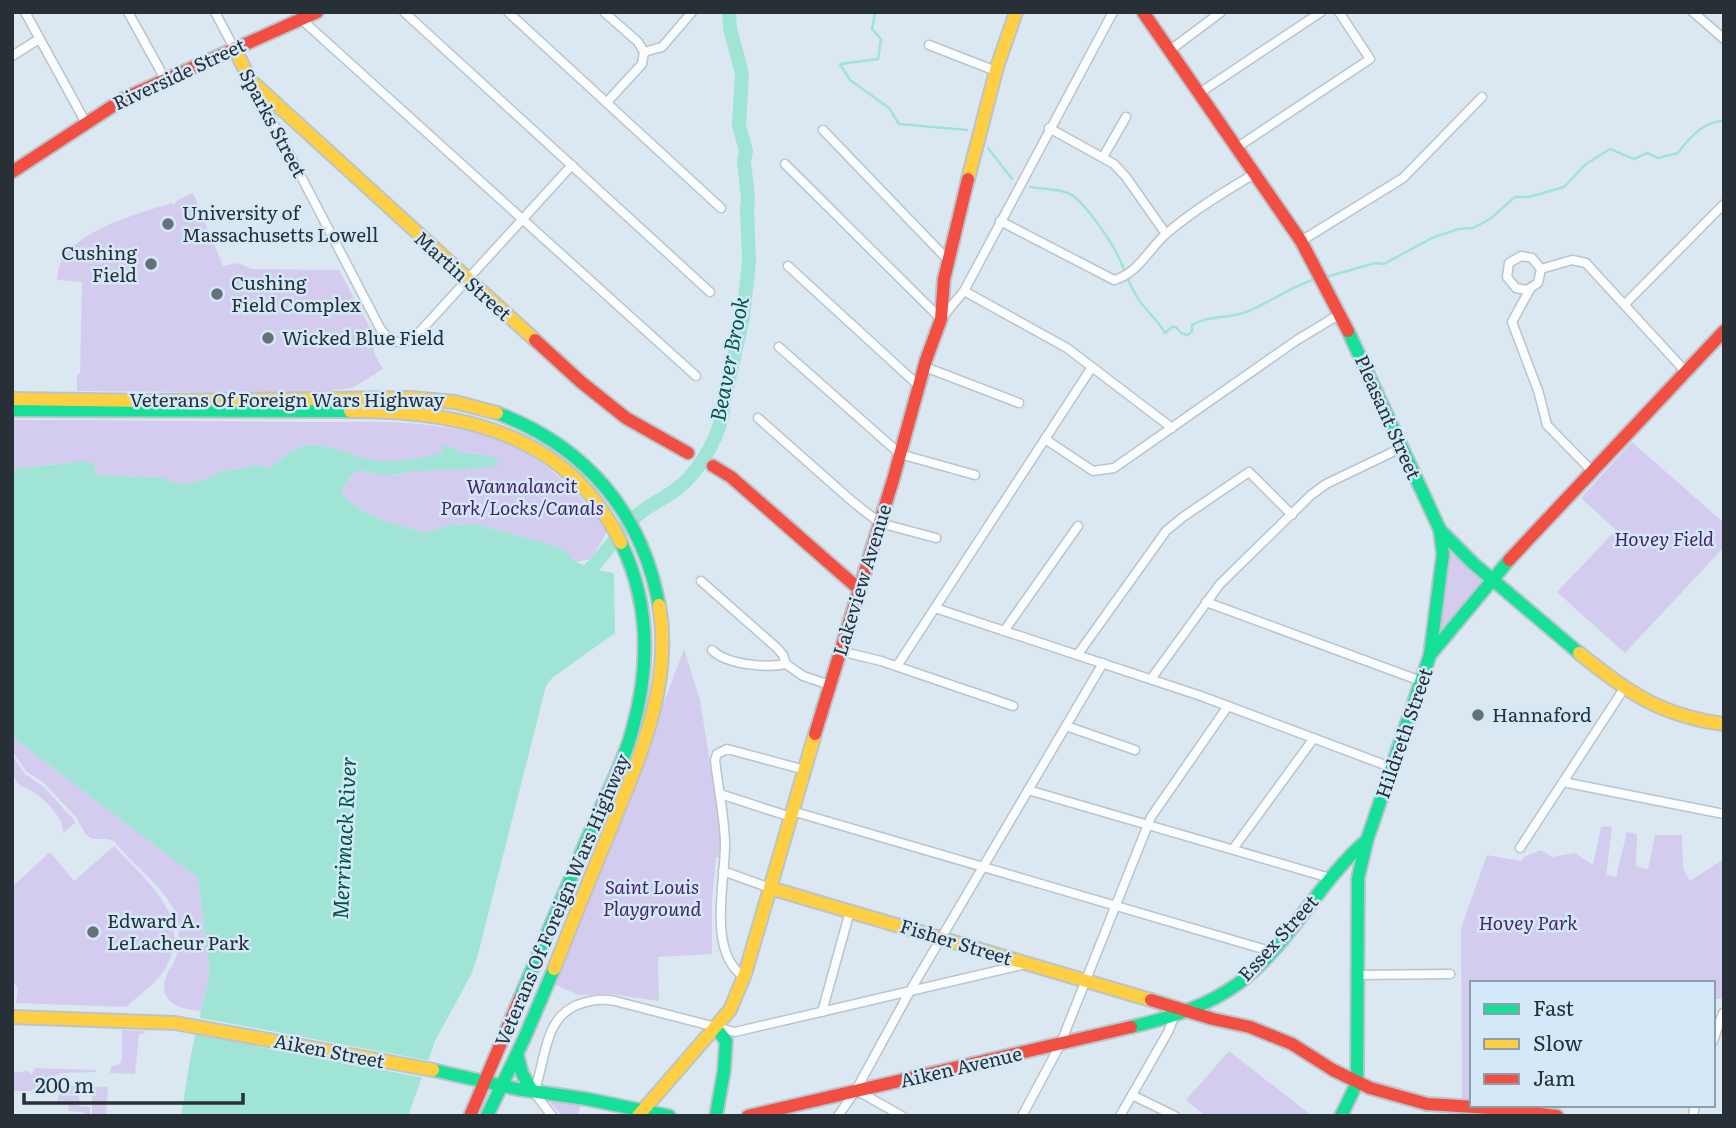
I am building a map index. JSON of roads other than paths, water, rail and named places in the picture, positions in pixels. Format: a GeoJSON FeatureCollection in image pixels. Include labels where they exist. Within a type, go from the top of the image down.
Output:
{"type":"FeatureCollection","features":[{"type":"Feature","properties":{"kind":"main road","name":"Riverside Street"},"geometry":{"type":"LineString","coordinates":[[12,172],[107,107],[317,12]]}},
{"type":"Feature","properties":{"kind":"main road","name":"Lakeview Avenue"},"geometry":{"type":"LineString","coordinates":[[640,1114],[730,1010],[744,977],[919,386],[941,320],[944,279],[978,135],[996,71],[1017,12]]}},
{"type":"Feature","properties":{"kind":"main road","name":"Pleasant Street"},"geometry":{"type":"LineString","coordinates":[[1143,12],[1301,241],[1340,314],[1440,530],[1454,547],[1491,579],[1648,704],[1683,717],[1724,724]]}},
{"type":"Feature","properties":{"kind":"main road","name":"Sparks Street"},"geometry":{"type":"LineString","coordinates":[[234,48],[251,81]]}},
{"type":"Feature","properties":{"kind":"main road","name":"Martin Street"},"geometry":{"type":"LineString","coordinates":[[251,81],[466,279],[615,411],[688,453]]}},
{"type":"Feature","properties":{"kind":"main road","name":"Hildreth Street"},"geometry":{"type":"LineString","coordinates":[[1341,1116],[1357,1083],[1358,878],[1367,840],[1430,655],[1491,579],[1724,331]]}},
{"type":"Feature","properties":{"kind":"main road","name":"Veterans Of Foreign Wars Highway"},"geometry":{"type":"LineString","coordinates":[[12,399],[190,401],[257,397],[337,397],[421,398],[457,402],[504,415],[537,430],[588,468],[618,502],[637,534],[652,572],[660,606],[663,650],[660,690],[631,777],[517,1054],[501,1085]]}},
{"type":"Feature","properties":{"kind":"main road","name":"Veterans Of Foreign Wars Highway"},"geometry":{"type":"LineString","coordinates":[[12,411],[373,411],[446,417],[492,428],[531,445],[559,464],[587,489],[604,511],[625,547],[638,587],[646,640],[644,669],[632,733],[485,1082]]}},
{"type":"Feature","properties":{"kind":"main road"},"geometry":{"type":"LineString","coordinates":[[713,466],[731,477],[860,590]]}},
{"type":"Feature","properties":{"kind":"main road"},"geometry":{"type":"LineString","coordinates":[[1430,655],[1443,554],[1440,530]]}},
{"type":"Feature","properties":{"kind":"main road","name":"Essex Street"},"geometry":{"type":"LineString","coordinates":[[1174,1017],[1207,1003],[1232,987],[1270,951],[1342,862],[1367,840]]}},
{"type":"Feature","properties":{"kind":"main road","name":"Fisher Street"},"geometry":{"type":"LineString","coordinates":[[770,888],[942,936],[1190,1011]]}},
{"type":"Feature","properties":{"kind":"main road"},"geometry":{"type":"LineString","coordinates":[[1190,1011],[1250,1027],[1292,1044],[1357,1083],[1429,1110],[1492,1108],[1557,1116]]}},
{"type":"Feature","properties":{"kind":"main road","name":"Aiken Street"},"geometry":{"type":"LineString","coordinates":[[12,1017],[186,1024],[533,1091],[615,1104],[640,1114]]}},
{"type":"Feature","properties":{"kind":"main road","name":"Aiken Avenue"},"geometry":{"type":"LineString","coordinates":[[748,1116],[1174,1017]]}},
{"type":"Feature","properties":{"kind":"main road"},"geometry":{"type":"LineString","coordinates":[[716,1028],[726,1041],[716,1116]]}},
{"type":"Feature","properties":{"kind":"main road"},"geometry":{"type":"LineString","coordinates":[[517,1054],[522,1073],[533,1091]]}},
{"type":"Feature","properties":{"kind":"main road"},"geometry":{"type":"LineString","coordinates":[[470,1116],[485,1082]]}},
{"type":"Feature","properties":{"kind":"main road"},"geometry":{"type":"LineString","coordinates":[[487,1116],[501,1085]]}},
{"type":"Feature","properties":{"kind":"main road"},"geometry":{"type":"LineString","coordinates":[[640,1114],[669,1116]]}},
{"type":"Feature","properties":{"kind":"street"},"geometry":{"type":"LineString","coordinates":[[25,12],[86,123]]}},
{"type":"Feature","properties":{"kind":"street"},"geometry":{"type":"LineString","coordinates":[[128,12],[165,79]]}},
{"type":"Feature","properties":{"kind":"street","name":"Sparks Street"},"geometry":{"type":"LineString","coordinates":[[215,12],[234,48]]}},
{"type":"Feature","properties":{"kind":"street"},"geometry":{"type":"LineString","coordinates":[[404,12],[710,292]]}},
{"type":"Feature","properties":{"kind":"street"},"geometry":{"type":"LineString","coordinates":[[604,12],[638,42],[644,52],[642,64],[607,102]]}},
{"type":"Feature","properties":{"kind":"street"},"geometry":{"type":"LineString","coordinates":[[644,52],[662,47],[692,12]]}},
{"type":"Feature","properties":{"kind":"street"},"geometry":{"type":"LineString","coordinates":[[785,164],[941,320],[964,291],[1113,12]]}},
{"type":"Feature","properties":{"kind":"street"},"geometry":{"type":"LineString","coordinates":[[1168,51],[1221,12]]}},
{"type":"Feature","properties":{"kind":"street"},"geometry":{"type":"LineString","coordinates":[[1198,94],[1321,12]]}},
{"type":"Feature","properties":{"kind":"street"},"geometry":{"type":"LineString","coordinates":[[1236,148],[1370,59],[1339,12]]}},
{"type":"Feature","properties":{"kind":"street"},"geometry":{"type":"LineString","coordinates":[[1693,12],[1724,39]]}},
{"type":"Feature","properties":{"kind":"street"},"geometry":{"type":"LineString","coordinates":[[514,14],[721,208]]}},
{"type":"Feature","properties":{"kind":"street"},"geometry":{"type":"LineString","coordinates":[[302,19],[696,376]]}},
{"type":"Feature","properties":{"kind":"street"},"geometry":{"type":"LineString","coordinates":[[12,56],[39,39]]}},
{"type":"Feature","properties":{"kind":"street"},"geometry":{"type":"LineString","coordinates":[[929,45],[996,71]]}},
{"type":"Feature","properties":{"kind":"street","name":"Sparks Street"},"geometry":{"type":"LineString","coordinates":[[251,81],[386,337],[402,343],[415,337],[466,279]]}},
{"type":"Feature","properties":{"kind":"street"},"geometry":{"type":"LineString","coordinates":[[1301,241],[1403,178],[1482,97]]}},
{"type":"Feature","properties":{"kind":"street"},"geometry":{"type":"LineString","coordinates":[[1103,157],[1126,117]]}},
{"type":"Feature","properties":{"kind":"street"},"geometry":{"type":"LineString","coordinates":[[1049,128],[1114,164],[1166,234]]}},
{"type":"Feature","properties":{"kind":"street"},"geometry":{"type":"LineString","coordinates":[[823,130],[948,260]]}},
{"type":"Feature","properties":{"kind":"street"},"geometry":{"type":"LineString","coordinates":[[466,279],[572,164]]}},
{"type":"Feature","properties":{"kind":"street"},"geometry":{"type":"LineString","coordinates":[[1000,221],[1114,279],[1126,275],[1166,234],[1197,210],[1254,174]]}},
{"type":"Feature","properties":{"kind":"street"},"geometry":{"type":"LineString","coordinates":[[1625,304],[1724,204]]}},
{"type":"Feature","properties":{"kind":"street"},"geometry":{"type":"LineString","coordinates":[[1530,289],[1518,289],[1511,285],[1507,277],[1508,266],[1513,259],[1524,256],[1535,259],[1541,269],[1540,280],[1530,289],[1513,322],[1538,389],[1546,425],[1593,472]]}},
{"type":"Feature","properties":{"kind":"street"},"geometry":{"type":"LineString","coordinates":[[1541,269],[1572,260],[1587,263],[1685,371]]}},
{"type":"Feature","properties":{"kind":"street"},"geometry":{"type":"LineString","coordinates":[[788,266],[919,386]]}},
{"type":"Feature","properties":{"kind":"street"},"geometry":{"type":"LineString","coordinates":[[964,291],[1067,348],[1172,428]]}},
{"type":"Feature","properties":{"kind":"street"},"geometry":{"type":"LineString","coordinates":[[1045,439],[1093,471],[1114,468],[1297,340],[1340,314]]}},
{"type":"Feature","properties":{"kind":"street"},"geometry":{"type":"LineString","coordinates":[[779,347],[900,454],[975,475]]}},
{"type":"Feature","properties":{"kind":"street"},"geometry":{"type":"LineString","coordinates":[[925,367],[1019,403]]}},
{"type":"Feature","properties":{"kind":"street"},"geometry":{"type":"LineString","coordinates":[[897,666],[1092,367]]}},
{"type":"Feature","properties":{"kind":"street"},"geometry":{"type":"LineString","coordinates":[[758,418],[880,523],[936,538]]}},
{"type":"Feature","properties":{"kind":"street"},"geometry":{"type":"LineString","coordinates":[[1151,679],[1220,584],[1321,487],[1401,448]]}},
{"type":"Feature","properties":{"kind":"street"},"geometry":{"type":"LineString","coordinates":[[1078,654],[1166,531],[1183,516],[1249,472],[1292,515]]}},
{"type":"Feature","properties":{"kind":"street"},"geometry":{"type":"LineString","coordinates":[[1004,631],[1078,526]]}},
{"type":"Feature","properties":{"kind":"street"},"geometry":{"type":"LineString","coordinates":[[701,581],[777,648],[786,664],[803,676],[830,685]]}},
{"type":"Feature","properties":{"kind":"street"},"geometry":{"type":"LineString","coordinates":[[1206,602],[1421,681]]}},
{"type":"Feature","properties":{"kind":"street"},"geometry":{"type":"LineString","coordinates":[[935,608],[1151,679],[1393,768]]}},
{"type":"Feature","properties":{"kind":"street"},"geometry":{"type":"LineString","coordinates":[[712,650],[724,660],[772,667],[786,664]]}},
{"type":"Feature","properties":{"kind":"street"},"geometry":{"type":"LineString","coordinates":[[840,651],[897,666],[1013,706]]}},
{"type":"Feature","properties":{"kind":"street"},"geometry":{"type":"LineString","coordinates":[[838,1116],[856,1090],[910,991],[1103,663]]}},
{"type":"Feature","properties":{"kind":"street"},"geometry":{"type":"LineString","coordinates":[[1520,848],[1625,687]]}},
{"type":"Feature","properties":{"kind":"street"},"geometry":{"type":"LineString","coordinates":[[1022,1116],[1060,1045],[1147,824],[1228,706]]}},
{"type":"Feature","properties":{"kind":"street"},"geometry":{"type":"LineString","coordinates":[[1066,726],[1135,750]]}},
{"type":"Feature","properties":{"kind":"street"},"geometry":{"type":"LineString","coordinates":[[1233,849],[1314,738]]}},
{"type":"Feature","properties":{"kind":"street"},"geometry":{"type":"LineString","coordinates":[[744,977],[731,966],[724,943],[721,914],[725,839],[715,760],[717,754],[727,749],[805,770]]}},
{"type":"Feature","properties":{"kind":"street"},"geometry":{"type":"LineString","coordinates":[[1563,782],[1724,814]]}},
{"type":"Feature","properties":{"kind":"street"},"geometry":{"type":"LineString","coordinates":[[1028,790],[1330,878]]}},
{"type":"Feature","properties":{"kind":"street"},"geometry":{"type":"LineString","coordinates":[[720,794],[983,866],[1270,951]]}},
{"type":"Feature","properties":{"kind":"street","name":"Fisher Street"},"geometry":{"type":"LineString","coordinates":[[723,871],[770,888]]}},
{"type":"Feature","properties":{"kind":"street"},"geometry":{"type":"LineString","coordinates":[[822,1012],[850,911]]}},
{"type":"Feature","properties":{"kind":"street"},"geometry":{"type":"LineString","coordinates":[[552,1116],[533,1091],[553,1025],[559,1015],[587,1002],[603,999],[615,1001],[735,1032],[1029,963]]}},
{"type":"Feature","properties":{"kind":"street"},"geometry":{"type":"LineString","coordinates":[[1358,975],[1450,974]]}},
{"type":"Feature","properties":{"kind":"street"},"geometry":{"type":"LineString","coordinates":[[1715,1035],[1723,1013]]}},
{"type":"Feature","properties":{"kind":"street"},"geometry":{"type":"LineString","coordinates":[[1120,1116],[1174,1017]]}},
{"type":"Feature","properties":{"kind":"street"},"geometry":{"type":"LineString","coordinates":[[856,1090],[902,1116]]}},
{"type":"Feature","properties":{"kind":"street"},"geometry":{"type":"LineString","coordinates":[[1132,1095],[1175,1116]]}},
{"type":"Feature","properties":{"kind":"water","name":"Merrimack River"},"geometry":{"type":"Polygon","coordinates":[[[444,444],[460,452],[494,457],[500,465],[391,475],[361,470],[353,473],[341,492],[369,515],[425,533],[449,525],[475,524],[548,544],[564,550],[576,562],[592,569],[614,573],[615,633],[552,678],[546,686],[477,958],[471,975],[435,1041],[408,1116],[181,1116],[191,1054],[210,973],[198,878],[12,737],[12,469],[85,461],[94,464],[97,475],[165,478],[180,485],[255,464],[268,468],[294,449],[304,446],[329,447],[367,459],[386,461],[442,453],[444,444]]]}},
{"type":"Feature","properties":{"kind":"waterway","name":"Beaver Brook"},"geometry":{"type":"LineString","coordinates":[[579,579],[633,519],[686,481],[709,450],[720,425],[743,318],[749,260],[744,161],[746,151],[739,125],[742,74],[730,28],[729,12]]}},
{"type":"Feature","properties":{"kind":"waterway"},"geometry":{"type":"LineString","coordinates":[[870,12],[875,14],[872,29],[881,39],[878,59],[840,64],[850,80],[889,108],[899,124],[967,130]]}},
{"type":"Feature","properties":{"kind":"waterway"},"geometry":{"type":"LineString","coordinates":[[1326,277],[1375,263],[1384,264],[1432,238],[1458,229],[1473,228],[1490,219],[1515,197],[1529,197],[1564,187],[1586,164],[1610,149],[1634,159],[1647,153],[1658,158],[1678,153],[1692,136],[1704,127],[1724,121]]}},
{"type":"Feature","properties":{"kind":"waterway"},"geometry":{"type":"LineString","coordinates":[[988,148],[1012,179]]}},
{"type":"Feature","properties":{"kind":"waterway"},"geometry":{"type":"LineString","coordinates":[[1030,187],[1068,193],[1081,203],[1114,249],[1139,300],[1165,333],[1176,327],[1187,335],[1192,332],[1192,325],[1198,322],[1246,312],[1316,279]]}},
{"type":"Feature","properties":{"kind":"place","name":"University of Massachusetts Lowell"},"geometry":{"type":"Point","coordinates":[168,224]}},
{"type":"Feature","properties":{"kind":"place","name":"Cushing Field"},"geometry":{"type":"Point","coordinates":[151,264]}},
{"type":"Feature","properties":{"kind":"place","name":"Cushing Field Complex"},"geometry":{"type":"Point","coordinates":[217,294]}},
{"type":"Feature","properties":{"kind":"place","name":"Wicked Blue Field"},"geometry":{"type":"Point","coordinates":[268,338]}},
{"type":"Feature","properties":{"kind":"place","name":"Hannaford"},"geometry":{"type":"Point","coordinates":[1478,715]}},
{"type":"Feature","properties":{"kind":"place","name":"Edward A. LeLacheur Park"},"geometry":{"type":"Point","coordinates":[93,932]}},
{"type":"Feature","properties":{"kind":"park label","name":"Wannalancit Park/Locks/Canals"},"geometry":{"type":"Point","coordinates":[522,497]}},
{"type":"Feature","properties":{"kind":"park label","name":"Hovey Field"},"geometry":{"type":"Point","coordinates":[1664,539]}},
{"type":"Feature","properties":{"kind":"park label","name":"Saint Louis Playground"},"geometry":{"type":"Point","coordinates":[652,898]}},
{"type":"Feature","properties":{"kind":"park label","name":"Hovey Park"},"geometry":{"type":"Point","coordinates":[1528,923]}}]}
